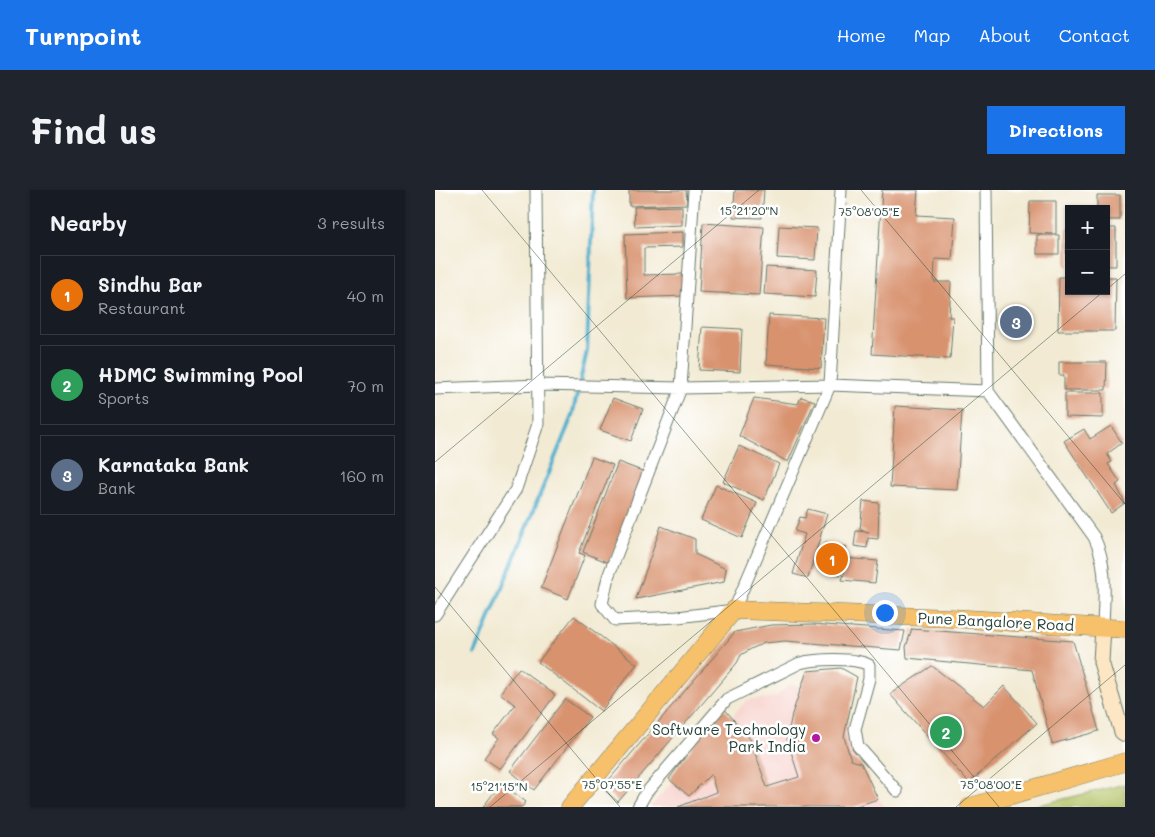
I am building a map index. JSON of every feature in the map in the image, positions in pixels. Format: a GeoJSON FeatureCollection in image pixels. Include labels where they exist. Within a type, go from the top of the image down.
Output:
{"type":"FeatureCollection","features":[{"type":"Feature","properties":{"kind":"main road","name":"Pune Bangalore Road"},"geometry":{"type":"LineString","coordinates":[[734,610],[1125,629]]}},
{"type":"Feature","properties":{"kind":"main road"},"geometry":{"type":"LineString","coordinates":[[570,807],[734,610]]}},
{"type":"Feature","properties":{"kind":"main road"},"geometry":{"type":"LineString","coordinates":[[970,807],[1125,762]]}},
{"type":"Feature","properties":{"kind":"street"},"geometry":{"type":"LineString","coordinates":[[435,615],[516,489],[539,424],[537,190]]}},
{"type":"Feature","properties":{"kind":"street"},"geometry":{"type":"LineString","coordinates":[[694,190],[681,388],[608,577],[602,604],[615,620],[678,617],[734,610],[830,385],[841,190]]}},
{"type":"Feature","properties":{"kind":"street"},"geometry":{"type":"LineString","coordinates":[[986,190],[988,391],[1094,537],[1102,554],[1104,574],[1101,662],[1122,732],[1125,734]]}},
{"type":"Feature","properties":{"kind":"street"},"geometry":{"type":"LineString","coordinates":[[435,389],[538,385],[681,388],[830,385],[988,391]]}},
{"type":"Feature","properties":{"kind":"street"},"geometry":{"type":"LineString","coordinates":[[638,807],[646,793],[727,699],[773,675],[810,661],[856,661],[869,665],[869,678],[855,729],[855,738],[858,746],[897,790]]}},
{"type":"Feature","properties":{"kind":"shaded area","name":"Software Technology Park India"},"geometry":{"type":"Polygon","coordinates":[[[789,685],[846,690],[850,745],[866,781],[885,807],[650,807],[747,700],[776,697],[789,685]]]}},
{"type":"Feature","properties":{"kind":"green space"},"geometry":{"type":"Polygon","coordinates":[[[1125,784],[1125,807],[1030,807],[1125,784]]]}},
{"type":"Feature","properties":{"kind":"building"},"geometry":{"type":"Polygon","coordinates":[[[629,190],[686,190],[687,204],[629,206],[629,190]]]}},
{"type":"Feature","properties":{"kind":"building"},"geometry":{"type":"Polygon","coordinates":[[[735,190],[764,190],[762,218],[733,217],[735,190]]]}},
{"type":"Feature","properties":{"kind":"building"},"geometry":{"type":"Polygon","coordinates":[[[882,190],[918,190],[916,215],[955,217],[952,260],[935,259],[934,282],[951,282],[949,317],[953,317],[950,359],[872,354],[882,190]]]}},
{"type":"Feature","properties":{"kind":"building"},"geometry":{"type":"Polygon","coordinates":[[[1097,195],[1120,195],[1120,220],[1110,220],[1110,205],[1097,205],[1097,195]]]}},
{"type":"Feature","properties":{"kind":"building"},"geometry":{"type":"Polygon","coordinates":[[[1030,201],[1056,201],[1056,234],[1029,233],[1030,201]]]}},
{"type":"Feature","properties":{"kind":"building"},"geometry":{"type":"Polygon","coordinates":[[[682,206],[682,225],[635,227],[634,207],[682,206]]]}},
{"type":"Feature","properties":{"kind":"building"},"geometry":{"type":"Polygon","coordinates":[[[703,223],[764,227],[759,295],[699,292],[703,223]]]}},
{"type":"Feature","properties":{"kind":"building"},"geometry":{"type":"Polygon","coordinates":[[[779,226],[817,228],[815,260],[777,258],[779,226]]]}},
{"type":"Feature","properties":{"kind":"building"},"geometry":{"type":"Polygon","coordinates":[[[1110,228],[1116,228],[1116,266],[1110,266],[1110,228]]]}},
{"type":"Feature","properties":{"kind":"building"},"geometry":{"type":"Polygon","coordinates":[[[683,232],[683,247],[644,248],[644,275],[683,274],[684,296],[627,298],[625,234],[683,232]]]}},
{"type":"Feature","properties":{"kind":"building"},"geometry":{"type":"Polygon","coordinates":[[[1037,235],[1059,235],[1059,254],[1037,254],[1037,235]]]}},
{"type":"Feature","properties":{"kind":"building"},"geometry":{"type":"Polygon","coordinates":[[[766,267],[817,270],[815,297],[764,294],[766,267]]]}},
{"type":"Feature","properties":{"kind":"building"},"geometry":{"type":"Polygon","coordinates":[[[1059,277],[1065,277],[1065,295],[1110,295],[1110,277],[1116,277],[1115,331],[1058,331],[1059,277]]]}},
{"type":"Feature","properties":{"kind":"building"},"geometry":{"type":"Polygon","coordinates":[[[769,315],[824,318],[821,368],[766,364],[769,315]]]}},
{"type":"Feature","properties":{"kind":"building"},"geometry":{"type":"Polygon","coordinates":[[[702,327],[742,329],[740,372],[699,370],[702,327]]]}},
{"type":"Feature","properties":{"kind":"building"},"geometry":{"type":"Polygon","coordinates":[[[1059,362],[1107,362],[1106,390],[1064,390],[1064,375],[1059,375],[1059,362]]]}},
{"type":"Feature","properties":{"kind":"building"},"geometry":{"type":"Polygon","coordinates":[[[1065,393],[1103,393],[1103,418],[1065,417],[1065,393]]]}},
{"type":"Feature","properties":{"kind":"building"},"geometry":{"type":"Polygon","coordinates":[[[801,397],[815,401],[788,462],[739,436],[754,398],[798,404],[801,397]]]}},
{"type":"Feature","properties":{"kind":"building"},"geometry":{"type":"Polygon","coordinates":[[[613,398],[643,409],[631,441],[600,430],[613,398]]]}},
{"type":"Feature","properties":{"kind":"building"},"geometry":{"type":"Polygon","coordinates":[[[895,406],[962,410],[957,490],[890,487],[895,406]]]}},
{"type":"Feature","properties":{"kind":"building"},"geometry":{"type":"Polygon","coordinates":[[[1111,426],[1122,443],[1107,454],[1112,462],[1108,464],[1120,482],[1116,485],[1125,503],[1111,513],[1064,441],[1084,429],[1090,439],[1111,426]]]}},
{"type":"Feature","properties":{"kind":"building"},"geometry":{"type":"Polygon","coordinates":[[[739,446],[779,464],[764,500],[723,482],[739,446]]]}},
{"type":"Feature","properties":{"kind":"building"},"geometry":{"type":"Polygon","coordinates":[[[592,457],[613,465],[579,553],[585,555],[568,599],[541,588],[592,457]]]}},
{"type":"Feature","properties":{"kind":"building"},"geometry":{"type":"Polygon","coordinates":[[[618,462],[645,472],[609,563],[583,552],[618,462]]]}},
{"type":"Feature","properties":{"kind":"building"},"geometry":{"type":"Polygon","coordinates":[[[716,485],[757,503],[742,538],[701,520],[716,485]]]}},
{"type":"Feature","properties":{"kind":"building"},"geometry":{"type":"Polygon","coordinates":[[[863,501],[879,503],[878,539],[868,538],[867,548],[854,546],[856,531],[869,532],[860,530],[863,501]]]}},
{"type":"Feature","properties":{"kind":"building"},"geometry":{"type":"Polygon","coordinates":[[[808,509],[827,514],[808,578],[793,574],[805,534],[795,531],[800,517],[805,518],[808,509]]]}},
{"type":"Feature","properties":{"kind":"building"},"geometry":{"type":"Polygon","coordinates":[[[661,526],[695,539],[695,554],[726,569],[724,582],[636,599],[661,526]]]}},
{"type":"Feature","properties":{"kind":"building"},"geometry":{"type":"Polygon","coordinates":[[[823,543],[846,547],[844,558],[878,561],[875,583],[842,580],[847,565],[843,565],[841,575],[819,572],[823,543]]]}},
{"type":"Feature","properties":{"kind":"building"},"geometry":{"type":"Polygon","coordinates":[[[574,616],[637,664],[601,711],[538,662],[574,616]]]}},
{"type":"Feature","properties":{"kind":"building"},"geometry":{"type":"Polygon","coordinates":[[[813,624],[905,631],[901,650],[785,641],[764,643],[751,649],[741,655],[737,663],[618,802],[602,788],[735,632],[771,625],[813,624]]]}},
{"type":"Feature","properties":{"kind":"building"},"geometry":{"type":"Polygon","coordinates":[[[912,629],[1073,641],[1099,731],[1052,744],[1032,670],[907,658],[906,647],[912,629]]]}},
{"type":"Feature","properties":{"kind":"building"},"geometry":{"type":"Polygon","coordinates":[[[932,666],[984,706],[1004,686],[1037,723],[969,783],[890,694],[932,666]]]}},
{"type":"Feature","properties":{"kind":"building"},"geometry":{"type":"Polygon","coordinates":[[[519,668],[555,695],[500,769],[484,758],[499,738],[493,734],[515,705],[500,693],[519,668]]]}},
{"type":"Feature","properties":{"kind":"building","name":"Software Technology Park India"},"geometry":{"type":"Polygon","coordinates":[[[841,668],[857,677],[844,737],[851,760],[861,763],[878,799],[853,807],[678,807],[716,792],[711,774],[689,796],[669,779],[722,706],[750,739],[767,787],[799,777],[787,739],[792,714],[807,671],[841,668]]]}},
{"type":"Feature","properties":{"kind":"building"},"geometry":{"type":"Polygon","coordinates":[[[565,699],[590,717],[534,790],[510,771],[565,699]]]}},
{"type":"Feature","properties":{"kind":"building"},"geometry":{"type":"Polygon","coordinates":[[[501,783],[526,802],[522,807],[483,807],[501,783]]]}},
{"type":"Feature","properties":{"kind":"waterway"},"geometry":{"type":"LineString","coordinates":[[475,654],[572,416],[587,351],[593,190]]}},
{"type":"Feature","properties":{"kind":"place","name":"Karnataka Bank"},"geometry":{"type":"Point","coordinates":[1016,322]}},
{"type":"Feature","properties":{"kind":"place","name":"Sindhu Bar"},"geometry":{"type":"Point","coordinates":[832,559]}},
{"type":"Feature","properties":{"kind":"place","name":"HDMC Swimming Pool"},"geometry":{"type":"Point","coordinates":[946,732]}},
{"type":"Feature","properties":{"kind":"place","name":"Software Technology Park India"},"geometry":{"type":"Point","coordinates":[816,738]}}]}
